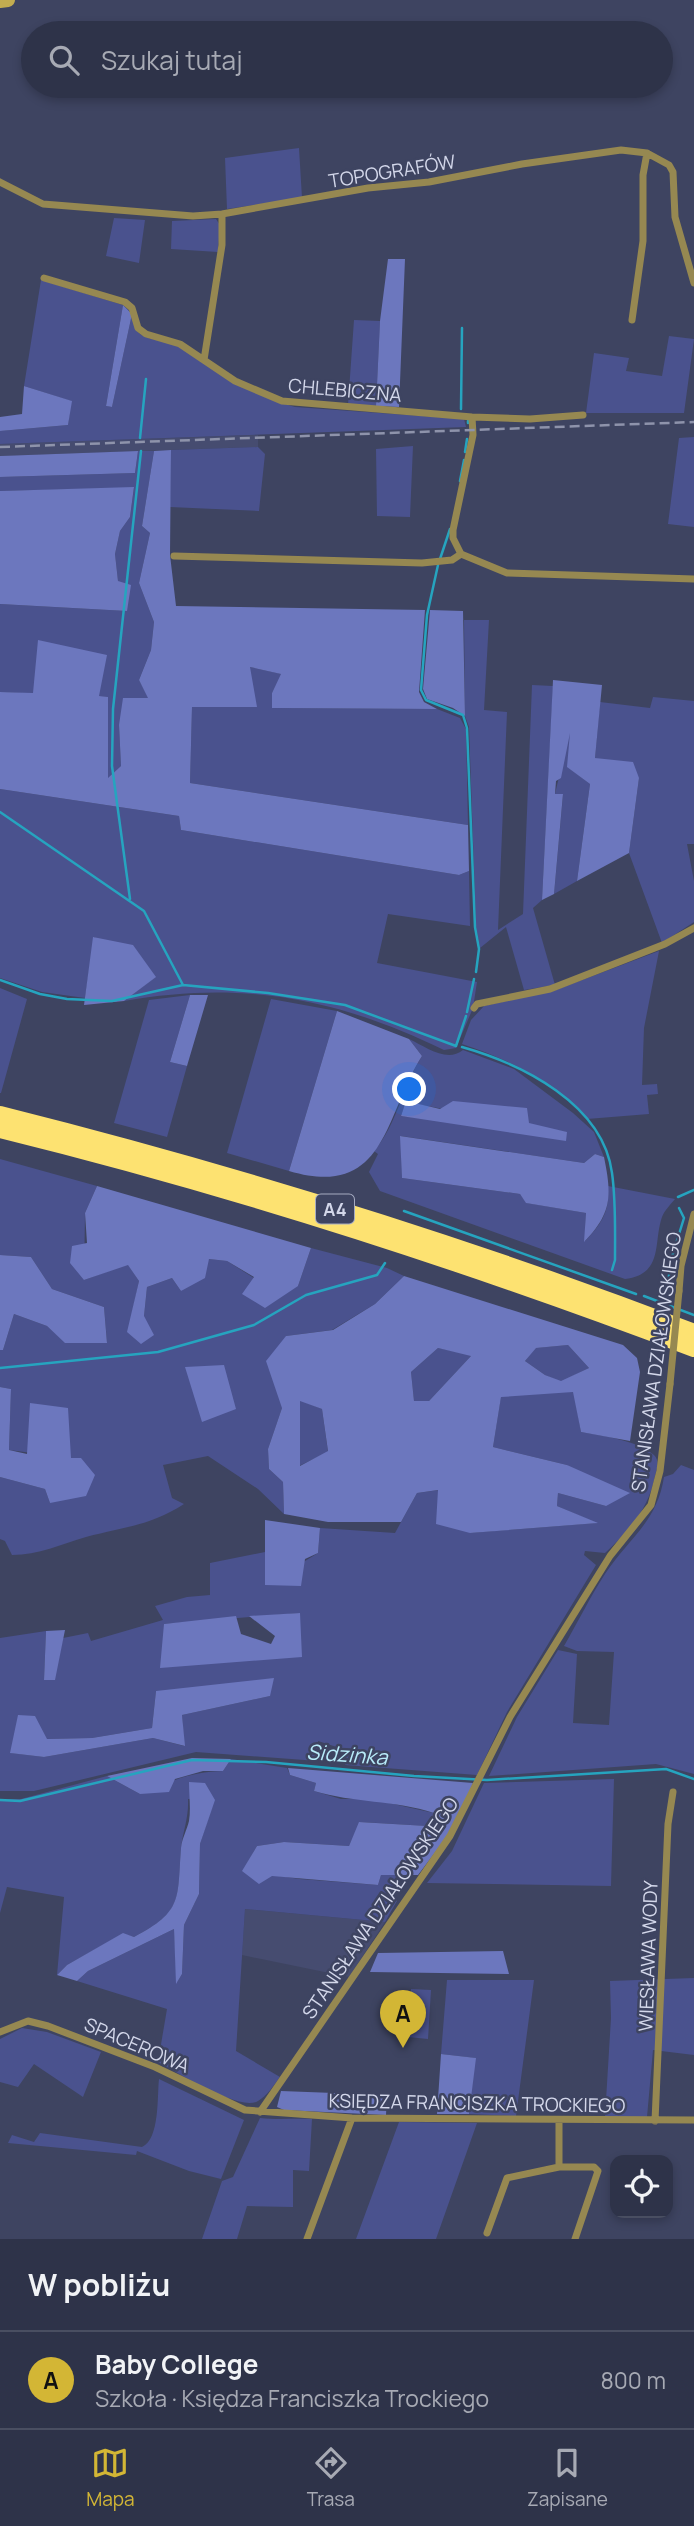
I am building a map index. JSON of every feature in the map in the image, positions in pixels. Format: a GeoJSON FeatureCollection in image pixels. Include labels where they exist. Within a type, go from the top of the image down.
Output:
{"type":"FeatureCollection","features":[{"type":"Feature","properties":{"kind":"highway","name":"A4"},"geometry":{"type":"LineString","coordinates":[[0,1115],[167,1159],[344,1211],[537,1275],[694,1333]]}},
{"type":"Feature","properties":{"kind":"highway","name":"A4"},"geometry":{"type":"LineString","coordinates":[[0,1129],[210,1185],[358,1230],[532,1288],[694,1348]]}},
{"type":"Feature","properties":{"kind":"street"},"geometry":{"type":"LineString","coordinates":[[0,1],[8,0]]}},
{"type":"Feature","properties":{"kind":"street","name":"TOPOGRAFÓW"},"geometry":{"type":"LineString","coordinates":[[0,182],[43,204],[150,215],[222,214],[368,188],[429,182],[558,158],[621,150],[647,153]]}},
{"type":"Feature","properties":{"kind":"street"},"geometry":{"type":"LineString","coordinates":[[632,320],[643,241],[643,175],[647,153],[669,165],[673,172],[675,217],[694,283]]}},
{"type":"Feature","properties":{"kind":"street"},"geometry":{"type":"LineString","coordinates":[[204,360],[222,244],[222,214]]}},
{"type":"Feature","properties":{"kind":"street","name":"CHLEBICZNA"},"geometry":{"type":"LineString","coordinates":[[44,278],[125,302],[132,308],[138,328],[146,334],[180,344],[234,381],[282,401],[472,417],[530,419],[583,415]]}},
{"type":"Feature","properties":{"kind":"street"},"geometry":{"type":"LineString","coordinates":[[472,417],[473,435],[453,530],[453,538],[461,554],[507,573],[694,579]]}},
{"type":"Feature","properties":{"kind":"street"},"geometry":{"type":"LineString","coordinates":[[174,556],[422,563],[452,560],[461,554]]}},
{"type":"Feature","properties":{"kind":"street"},"geometry":{"type":"LineString","coordinates":[[474,1008],[477,1004],[550,989],[665,944],[694,928]]}},
{"type":"Feature","properties":{"kind":"street","name":"STANISŁAWA DZIAŁOWSKIEGO"},"geometry":{"type":"LineString","coordinates":[[260,2112],[435,1860],[481,1780],[510,1717],[597,1576],[652,1505],[660,1471],[683,1256],[694,1214]]}},
{"type":"Feature","properties":{"kind":"street","name":"WIESŁAWA WODY"},"geometry":{"type":"LineString","coordinates":[[655,2121],[668,1824],[673,1792]]}},
{"type":"Feature","properties":{"kind":"street","name":"SPACEROWA"},"geometry":{"type":"LineString","coordinates":[[0,2032],[28,2021],[48,2026],[155,2067],[235,2108],[260,2112]]}},
{"type":"Feature","properties":{"kind":"street","name":"KSIĘDZA FRANCISZKA TROCKIEGO"},"geometry":{"type":"LineString","coordinates":[[260,2112],[352,2118],[694,2120]]}},
{"type":"Feature","properties":{"kind":"street"},"geometry":{"type":"LineString","coordinates":[[307,2239],[352,2118]]}},
{"type":"Feature","properties":{"kind":"street"},"geometry":{"type":"LineString","coordinates":[[559,2121],[559,2167]]}},
{"type":"Feature","properties":{"kind":"street"},"geometry":{"type":"LineString","coordinates":[[487,2233],[507,2178],[559,2167],[594,2167],[598,2171],[575,2239]]}},
{"type":"Feature","properties":{"kind":"shaded area"},"geometry":{"type":"Polygon","coordinates":[[[299,148],[302,198],[227,209],[225,158],[299,148]]]}},
{"type":"Feature","properties":{"kind":"shaded area"},"geometry":{"type":"Polygon","coordinates":[[[114,218],[145,220],[139,263],[106,256],[114,218]]]}},
{"type":"Feature","properties":{"kind":"shaded area"},"geometry":{"type":"Polygon","coordinates":[[[216,219],[220,225],[218,252],[171,249],[172,221],[216,219]]]}},
{"type":"Feature","properties":{"kind":"shaded area"},"geometry":{"type":"Polygon","coordinates":[[[388,259],[405,259],[399,407],[376,406],[380,321],[388,259]]]}},
{"type":"Feature","properties":{"kind":"shaded area"},"geometry":{"type":"Polygon","coordinates":[[[41,280],[123,305],[106,406],[112,407],[132,314],[140,334],[181,347],[264,396],[279,402],[295,407],[464,419],[466,427],[0,444],[0,431],[68,425],[71,401],[24,386],[41,280]]]}},
{"type":"Feature","properties":{"kind":"shaded area"},"geometry":{"type":"Polygon","coordinates":[[[123,305],[132,314],[112,407],[106,406],[123,305]]]}},
{"type":"Feature","properties":{"kind":"shaded area"},"geometry":{"type":"Polygon","coordinates":[[[354,320],[380,321],[376,406],[348,405],[354,320]]]}},
{"type":"Feature","properties":{"kind":"shaded area"},"geometry":{"type":"Polygon","coordinates":[[[669,336],[694,339],[684,413],[586,413],[594,353],[629,358],[626,371],[662,376],[669,336]]]}},
{"type":"Feature","properties":{"kind":"shaded area"},"geometry":{"type":"Polygon","coordinates":[[[24,386],[72,401],[68,425],[0,431],[0,417],[22,414],[24,386]]]}},
{"type":"Feature","properties":{"kind":"shaded area"},"geometry":{"type":"Polygon","coordinates":[[[258,435],[258,447],[0,456],[0,444],[258,435]]]}},
{"type":"Feature","properties":{"kind":"shaded area"},"geometry":{"type":"Polygon","coordinates":[[[694,437],[694,527],[668,524],[679,438],[694,437]]]}},
{"type":"Feature","properties":{"kind":"shaded area"},"geometry":{"type":"Polygon","coordinates":[[[413,446],[410,517],[377,516],[376,449],[413,446]]]}},
{"type":"Feature","properties":{"kind":"shaded area"},"geometry":{"type":"Polygon","coordinates":[[[258,447],[265,454],[259,511],[170,507],[171,450],[258,447]]]}},
{"type":"Feature","properties":{"kind":"shaded area"},"geometry":{"type":"Polygon","coordinates":[[[171,450],[170,555],[176,606],[425,610],[419,692],[424,702],[437,709],[272,708],[272,693],[281,674],[250,667],[257,707],[192,707],[190,783],[468,825],[469,871],[459,875],[181,830],[179,816],[0,789],[0,692],[33,693],[38,640],[107,655],[99,696],[108,697],[108,778],[121,766],[119,725],[123,698],[148,698],[139,680],[151,650],[154,622],[139,583],[150,533],[142,526],[154,451],[171,450]]]}},
{"type":"Feature","properties":{"kind":"shaded area"},"geometry":{"type":"Polygon","coordinates":[[[138,451],[154,451],[142,526],[150,533],[139,583],[154,622],[151,650],[139,680],[149,698],[119,725],[121,766],[108,779],[108,697],[0,692],[0,604],[127,611],[118,581],[115,554],[120,531],[130,517],[134,488],[0,491],[0,477],[135,473],[138,451]]]}},
{"type":"Feature","properties":{"kind":"shaded area"},"geometry":{"type":"Polygon","coordinates":[[[138,451],[135,473],[0,477],[0,456],[138,451]]]}},
{"type":"Feature","properties":{"kind":"shaded area"},"geometry":{"type":"Polygon","coordinates":[[[134,487],[130,517],[120,531],[115,554],[118,581],[131,585],[127,611],[0,604],[0,491],[134,487]]]}},
{"type":"Feature","properties":{"kind":"shaded area"},"geometry":{"type":"Polygon","coordinates":[[[430,610],[463,611],[465,716],[453,708],[427,699],[423,689],[430,610]]]}},
{"type":"Feature","properties":{"kind":"shaded area"},"geometry":{"type":"Polygon","coordinates":[[[464,620],[489,620],[484,710],[507,712],[498,930],[523,914],[532,685],[553,686],[542,900],[533,908],[555,985],[524,990],[506,927],[480,948],[476,926],[469,727],[465,716],[464,620]]]}},
{"type":"Feature","properties":{"kind":"shaded area"},"geometry":{"type":"Polygon","coordinates":[[[250,667],[282,674],[272,693],[272,708],[437,709],[460,718],[466,729],[468,825],[190,783],[192,707],[250,667]]]}},
{"type":"Feature","properties":{"kind":"shaded area"},"geometry":{"type":"Polygon","coordinates":[[[553,680],[602,685],[595,758],[633,762],[639,778],[629,853],[577,881],[590,784],[567,767],[570,733],[561,778],[556,781],[555,794],[563,794],[554,894],[542,900],[553,680]]]}},
{"type":"Feature","properties":{"kind":"shaded area"},"geometry":{"type":"Polygon","coordinates":[[[653,697],[694,701],[694,844],[687,844],[694,881],[694,922],[662,943],[629,853],[639,778],[595,758],[600,702],[650,708],[653,697]]]}},
{"type":"Feature","properties":{"kind":"shaded area"},"geometry":{"type":"Polygon","coordinates":[[[572,721],[568,767],[590,784],[577,881],[554,894],[563,795],[555,794],[572,721]]]}},
{"type":"Feature","properties":{"kind":"shaded area"},"geometry":{"type":"Polygon","coordinates":[[[0,789],[179,816],[181,830],[459,875],[469,871],[470,926],[388,914],[377,963],[477,982],[473,1008],[456,1048],[444,1050],[365,1017],[288,998],[209,992],[124,1001],[155,977],[94,937],[85,998],[42,992],[0,978],[0,789]]]}},
{"type":"Feature","properties":{"kind":"shaded area"},"geometry":{"type":"Polygon","coordinates":[[[93,937],[133,945],[156,977],[124,1001],[84,1005],[93,937]]]}},
{"type":"Feature","properties":{"kind":"shaded area"},"geometry":{"type":"Polygon","coordinates":[[[659,951],[644,1028],[642,1085],[657,1084],[658,1094],[647,1095],[649,1114],[587,1119],[560,1094],[530,1073],[462,1044],[471,1020],[484,1006],[553,991],[659,951]]]}},
{"type":"Feature","properties":{"kind":"shaded area"},"geometry":{"type":"Polygon","coordinates":[[[0,988],[27,999],[1,1093],[0,1093],[0,988]]]}},
{"type":"Feature","properties":{"kind":"shaded area"},"geometry":{"type":"Polygon","coordinates":[[[190,995],[170,1062],[187,1066],[167,1137],[114,1123],[149,1000],[190,995]]]}},
{"type":"Feature","properties":{"kind":"shaded area"},"geometry":{"type":"Polygon","coordinates":[[[190,995],[208,995],[187,1066],[170,1062],[190,995]]]}},
{"type":"Feature","properties":{"kind":"shaded area"},"geometry":{"type":"Polygon","coordinates":[[[271,999],[337,1011],[289,1171],[227,1153],[271,999]]]}},
{"type":"Feature","properties":{"kind":"shaded area"},"geometry":{"type":"Polygon","coordinates":[[[337,1011],[409,1039],[422,1056],[389,1126],[364,1163],[346,1174],[321,1177],[289,1171],[337,1011]]]}},
{"type":"Feature","properties":{"kind":"shaded area"},"geometry":{"type":"Polygon","coordinates":[[[409,1039],[443,1054],[457,1054],[463,1050],[514,1069],[594,1132],[604,1157],[595,1154],[584,1163],[401,1136],[402,1178],[520,1194],[527,1203],[586,1213],[585,1241],[604,1216],[608,1203],[608,1186],[675,1199],[662,1217],[655,1256],[646,1271],[625,1279],[380,1191],[369,1172],[378,1154],[374,1151],[389,1129],[422,1056],[409,1039]],[[406,1102],[401,1116],[566,1132],[406,1102]]]}},
{"type":"Feature","properties":{"kind":"shaded area"},"geometry":{"type":"Polygon","coordinates":[[[406,1101],[440,1109],[453,1101],[527,1108],[529,1123],[567,1132],[566,1141],[401,1116],[406,1101]]]}},
{"type":"Feature","properties":{"kind":"shaded area"},"geometry":{"type":"Polygon","coordinates":[[[400,1136],[584,1163],[595,1154],[604,1157],[609,1193],[605,1213],[584,1242],[586,1213],[526,1203],[520,1194],[402,1178],[400,1136]]]}},
{"type":"Feature","properties":{"kind":"shaded area"},"geometry":{"type":"Polygon","coordinates":[[[0,1159],[97,1186],[85,1213],[84,1280],[128,1264],[139,1281],[128,1332],[144,1316],[147,1287],[172,1278],[181,1291],[209,1259],[227,1261],[254,1278],[298,1286],[311,1248],[387,1268],[404,1276],[375,1304],[332,1330],[286,1336],[282,1408],[268,1449],[269,1469],[283,1482],[284,1514],[258,1489],[208,1456],[163,1465],[172,1498],[184,1504],[172,1511],[136,1525],[41,1551],[12,1555],[5,1541],[0,1539],[0,1477],[45,1489],[50,1503],[71,1458],[9,1450],[11,1389],[0,1387],[0,1350],[3,1350],[14,1314],[47,1326],[65,1342],[107,1342],[104,1307],[52,1289],[31,1257],[0,1255],[0,1159]]]}},
{"type":"Feature","properties":{"kind":"shaded area"},"geometry":{"type":"Polygon","coordinates":[[[97,1186],[311,1248],[298,1286],[265,1308],[242,1294],[254,1277],[227,1261],[209,1259],[205,1278],[181,1291],[172,1278],[147,1287],[144,1316],[154,1335],[141,1344],[127,1332],[139,1281],[128,1265],[84,1280],[70,1263],[72,1246],[87,1243],[85,1213],[97,1186]]]}},
{"type":"Feature","properties":{"kind":"shaded area"},"geometry":{"type":"Polygon","coordinates":[[[0,1255],[31,1257],[52,1289],[104,1307],[107,1343],[65,1343],[47,1326],[14,1314],[3,1350],[0,1350],[0,1255]]]}},
{"type":"Feature","properties":{"kind":"shaded area"},"geometry":{"type":"Polygon","coordinates":[[[404,1276],[623,1345],[637,1358],[640,1372],[630,1441],[581,1432],[573,1392],[501,1397],[493,1447],[567,1465],[630,1493],[606,1506],[558,1493],[557,1506],[598,1523],[470,1533],[436,1524],[438,1490],[417,1493],[401,1522],[328,1522],[284,1514],[283,1482],[269,1469],[268,1449],[282,1408],[266,1361],[286,1336],[333,1330],[375,1304],[404,1276]],[[568,1345],[536,1348],[525,1361],[545,1375],[561,1381],[589,1368],[568,1345]],[[438,1348],[411,1372],[414,1401],[429,1401],[471,1356],[438,1348]],[[300,1401],[300,1466],[328,1451],[322,1409],[300,1401]]]}},
{"type":"Feature","properties":{"kind":"shaded area"},"geometry":{"type":"Polygon","coordinates":[[[568,1345],[589,1368],[561,1382],[525,1361],[535,1348],[568,1345]]]}},
{"type":"Feature","properties":{"kind":"shaded area"},"geometry":{"type":"Polygon","coordinates":[[[438,1348],[472,1355],[429,1401],[414,1401],[411,1372],[438,1348]]]}},
{"type":"Feature","properties":{"kind":"shaded area"},"geometry":{"type":"Polygon","coordinates":[[[224,1365],[236,1409],[202,1422],[185,1367],[224,1365]]]}},
{"type":"Feature","properties":{"kind":"shaded area"},"geometry":{"type":"Polygon","coordinates":[[[0,1387],[11,1389],[9,1450],[27,1454],[30,1403],[68,1408],[71,1458],[81,1458],[95,1475],[86,1496],[50,1503],[45,1489],[0,1477],[0,1387]]]}},
{"type":"Feature","properties":{"kind":"shaded area"},"geometry":{"type":"Polygon","coordinates":[[[574,1392],[581,1432],[619,1439],[638,1446],[654,1455],[658,1465],[648,1498],[630,1527],[605,1553],[585,1551],[584,1555],[596,1565],[507,1712],[477,1775],[345,1765],[346,1750],[318,1741],[318,1761],[196,1752],[34,1791],[0,1791],[0,1638],[46,1631],[44,1680],[54,1680],[63,1638],[88,1633],[91,1641],[163,1620],[155,1606],[187,1597],[210,1595],[210,1563],[265,1552],[266,1585],[318,1553],[320,1528],[395,1533],[417,1493],[439,1490],[470,1533],[596,1523],[557,1506],[558,1493],[606,1506],[567,1465],[493,1447],[501,1396],[574,1392]],[[300,1613],[164,1624],[286,1658],[300,1613]],[[156,1691],[152,1728],[92,1738],[46,1739],[11,1753],[44,1757],[153,1738],[184,1746],[182,1715],[270,1696],[156,1691]]]}},
{"type":"Feature","properties":{"kind":"shaded area"},"geometry":{"type":"Polygon","coordinates":[[[300,1400],[322,1409],[328,1452],[299,1466],[300,1400]]]}},
{"type":"Feature","properties":{"kind":"shaded area"},"geometry":{"type":"Polygon","coordinates":[[[681,1465],[694,1470],[694,1774],[656,1764],[489,1776],[517,1717],[558,1650],[577,1654],[573,1723],[609,1725],[614,1652],[577,1651],[564,1646],[605,1574],[649,1518],[664,1477],[673,1474],[681,1465]]]}},
{"type":"Feature","properties":{"kind":"shaded area"},"geometry":{"type":"Polygon","coordinates":[[[265,1520],[320,1528],[318,1553],[305,1559],[301,1586],[265,1585],[265,1520]]]}},
{"type":"Feature","properties":{"kind":"shaded area"},"geometry":{"type":"Polygon","coordinates":[[[300,1613],[302,1657],[160,1668],[164,1624],[236,1616],[241,1634],[271,1644],[275,1636],[249,1616],[300,1613]]]}},
{"type":"Feature","properties":{"kind":"shaded area"},"geometry":{"type":"Polygon","coordinates":[[[65,1630],[55,1680],[44,1680],[46,1631],[65,1630]]]}},
{"type":"Feature","properties":{"kind":"shaded area"},"geometry":{"type":"Polygon","coordinates":[[[274,1678],[270,1696],[182,1715],[185,1746],[153,1738],[44,1757],[10,1753],[18,1715],[35,1716],[47,1739],[92,1738],[152,1728],[156,1691],[274,1678]]]}},
{"type":"Feature","properties":{"kind":"shaded area"},"geometry":{"type":"Polygon","coordinates":[[[192,1758],[231,1759],[223,1771],[203,1771],[175,1779],[169,1792],[140,1794],[107,1776],[192,1758]]]}},
{"type":"Feature","properties":{"kind":"shaded area"},"geometry":{"type":"Polygon","coordinates":[[[231,1759],[287,1768],[290,1775],[316,1783],[314,1791],[341,1799],[371,1799],[434,1813],[427,1826],[360,1822],[349,1846],[284,1842],[257,1846],[243,1871],[378,1885],[381,1875],[399,1875],[391,1895],[397,1901],[385,1922],[245,1909],[236,2051],[280,2077],[264,2096],[249,2103],[223,2096],[158,2062],[167,2009],[77,1981],[88,1971],[174,1929],[177,1982],[182,1974],[184,1925],[199,1894],[200,1844],[214,1800],[188,1799],[175,1902],[162,1919],[134,1937],[123,1934],[67,1965],[57,1975],[64,1897],[7,1887],[0,1913],[0,1799],[21,1799],[107,1776],[140,1794],[191,1775],[223,1771],[231,1759]]]}},
{"type":"Feature","properties":{"kind":"shaded area"},"geometry":{"type":"Polygon","coordinates":[[[288,1768],[473,1783],[455,1826],[418,1875],[381,1875],[378,1885],[272,1876],[259,1884],[242,1871],[257,1846],[284,1842],[349,1846],[359,1822],[427,1826],[434,1813],[314,1791],[316,1783],[290,1775],[288,1768]]]}},
{"type":"Feature","properties":{"kind":"shaded area"},"geometry":{"type":"Polygon","coordinates":[[[614,1779],[611,1886],[427,1883],[452,1851],[484,1783],[614,1779]]]}},
{"type":"Feature","properties":{"kind":"shaded area"},"geometry":{"type":"Polygon","coordinates":[[[189,1782],[205,1783],[215,1800],[200,1844],[199,1894],[184,1925],[182,1974],[176,1984],[174,1929],[88,1971],[77,1981],[57,1975],[67,1965],[123,1933],[134,1937],[150,1928],[170,1911],[178,1891],[182,1844],[189,1821],[189,1782]]]}},
{"type":"Feature","properties":{"kind":"shaded area"},"geometry":{"type":"Polygon","coordinates":[[[245,1909],[385,1922],[349,1977],[242,1955],[245,1909]]]}},
{"type":"Feature","properties":{"kind":"shaded area"},"geometry":{"type":"Polygon","coordinates":[[[503,1951],[509,1974],[370,1972],[378,1953],[503,1951]]]}},
{"type":"Feature","properties":{"kind":"shaded area"},"geometry":{"type":"Polygon","coordinates":[[[694,1978],[694,2055],[653,2050],[647,2117],[605,2117],[611,2018],[610,1981],[694,1978]]]}},
{"type":"Feature","properties":{"kind":"shaded area"},"geometry":{"type":"Polygon","coordinates":[[[447,1980],[534,1980],[516,2116],[469,2114],[475,2058],[441,2054],[447,1980]]]}},
{"type":"Feature","properties":{"kind":"shaded area"},"geometry":{"type":"Polygon","coordinates":[[[411,1989],[431,1990],[428,2039],[408,2037],[411,1989]]]}},
{"type":"Feature","properties":{"kind":"shaded area"},"geometry":{"type":"Polygon","coordinates":[[[22,2028],[47,2032],[101,2052],[83,2097],[34,2064],[18,2087],[0,2082],[0,2039],[22,2028]]]}},
{"type":"Feature","properties":{"kind":"shaded area"},"geometry":{"type":"Polygon","coordinates":[[[441,2054],[476,2058],[469,2114],[437,2114],[441,2054]]]}},
{"type":"Feature","properties":{"kind":"shaded area"},"geometry":{"type":"Polygon","coordinates":[[[159,2079],[244,2120],[221,2179],[189,2171],[137,2151],[136,2155],[8,2143],[12,2135],[34,2142],[40,2133],[142,2147],[148,2142],[155,2126],[159,2079]]]}},
{"type":"Feature","properties":{"kind":"shaded area"},"geometry":{"type":"Polygon","coordinates":[[[281,2091],[387,2095],[386,2115],[284,2110],[277,2107],[281,2091]]]}},
{"type":"Feature","properties":{"kind":"shaded area"},"geometry":{"type":"Polygon","coordinates":[[[260,2118],[312,2119],[309,2171],[293,2170],[293,2207],[247,2206],[237,2239],[202,2239],[222,2181],[233,2177],[260,2118]]]}},
{"type":"Feature","properties":{"kind":"shaded area"},"geometry":{"type":"Polygon","coordinates":[[[399,2122],[477,2123],[436,2239],[356,2239],[399,2122]]]}},
{"type":"Feature","properties":{"kind":"waterway"},"geometry":{"type":"LineString","coordinates":[[461,409],[462,328]]}},
{"type":"Feature","properties":{"kind":"waterway"},"geometry":{"type":"LineString","coordinates":[[140,438],[146,379]]}},
{"type":"Feature","properties":{"kind":"waterway"},"geometry":{"type":"LineString","coordinates":[[465,452],[467,439]]}},
{"type":"Feature","properties":{"kind":"waterway"},"geometry":{"type":"LineString","coordinates":[[130,899],[112,766],[113,709],[141,451]]}},
{"type":"Feature","properties":{"kind":"waterway"},"geometry":{"type":"LineString","coordinates":[[460,481],[464,460]]}},
{"type":"Feature","properties":{"kind":"waterway"},"geometry":{"type":"LineString","coordinates":[[440,559],[450,529]]}},
{"type":"Feature","properties":{"kind":"waterway"},"geometry":{"type":"LineString","coordinates":[[438,565],[427,615],[421,690],[426,700],[463,715],[467,728],[475,927],[479,949],[476,972]]}},
{"type":"Feature","properties":{"kind":"waterway"},"geometry":{"type":"LineString","coordinates":[[0,812],[144,911],[183,985]]}},
{"type":"Feature","properties":{"kind":"waterway"},"geometry":{"type":"LineString","coordinates":[[467,1012],[474,979]]}},
{"type":"Feature","properties":{"kind":"waterway"},"geometry":{"type":"LineString","coordinates":[[0,980],[40,994],[67,999],[112,1001],[183,985],[268,993],[345,1005],[456,1046],[466,1016]]}},
{"type":"Feature","properties":{"kind":"waterway"},"geometry":{"type":"LineString","coordinates":[[462,1047],[485,1054],[533,1076],[576,1107],[593,1127],[605,1148],[612,1173],[615,1227],[615,1260],[612,1270]]}},
{"type":"Feature","properties":{"kind":"waterway"},"geometry":{"type":"LineString","coordinates":[[678,1197],[694,1190]]}},
{"type":"Feature","properties":{"kind":"waterway"},"geometry":{"type":"LineString","coordinates":[[665,1306],[671,1260],[684,1218],[679,1208]]}},
{"type":"Feature","properties":{"kind":"waterway"},"geometry":{"type":"LineString","coordinates":[[404,1211],[636,1294]]}},
{"type":"Feature","properties":{"kind":"waterway"},"geometry":{"type":"LineString","coordinates":[[0,1368],[158,1352],[254,1325],[306,1295],[377,1275],[385,1263]]}},
{"type":"Feature","properties":{"kind":"waterway"},"geometry":{"type":"LineString","coordinates":[[644,1296],[694,1315]]}},
{"type":"Feature","properties":{"kind":"waterway","name":"Sidzinka"},"geometry":{"type":"LineString","coordinates":[[0,1800],[20,1801],[192,1760],[266,1762],[487,1780],[666,1769],[694,1779]]}},
{"type":"Feature","properties":{"kind":"railway"},"geometry":{"type":"LineString","coordinates":[[0,447],[694,422]]}},
{"type":"Feature","properties":{"kind":"place","name":"Baby College"},"geometry":{"type":"Point","coordinates":[403,2048]}}]}
